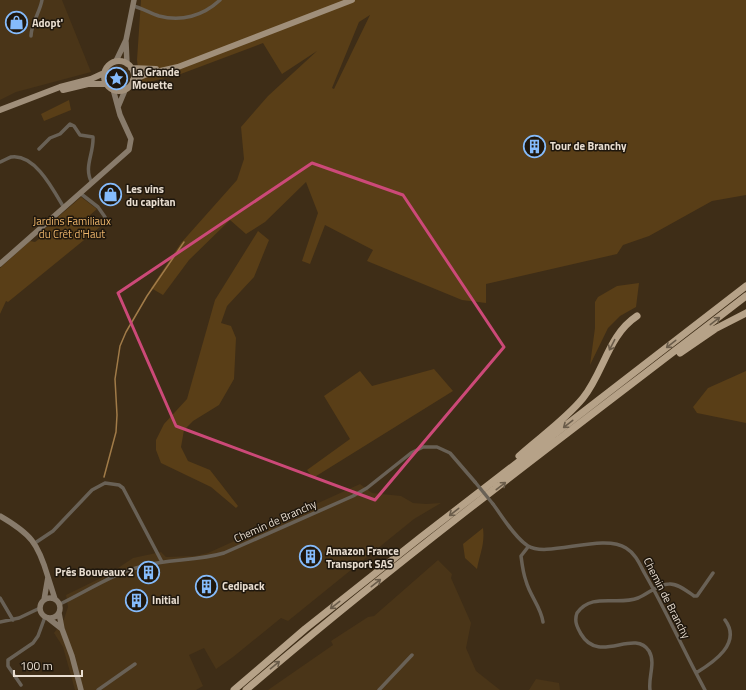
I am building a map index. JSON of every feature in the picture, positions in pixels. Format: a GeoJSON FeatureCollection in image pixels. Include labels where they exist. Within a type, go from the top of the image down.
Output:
{"type":"FeatureCollection","features":[{"type":"Feature","properties":{"kind":"highway"},"geometry":{"type":"LineString","coordinates":[[234,690],[305,629],[746,286]]}},
{"type":"Feature","properties":{"kind":"highway"},"geometry":{"type":"LineString","coordinates":[[246,690],[308,636],[746,296]]}},
{"type":"Feature","properties":{"kind":"highway"},"geometry":{"type":"LineString","coordinates":[[595,413],[715,329],[746,313]]}},
{"type":"Feature","properties":{"kind":"highway"},"geometry":{"type":"LineString","coordinates":[[476,495],[583,398],[595,379],[621,330],[637,316]]}},
{"type":"Feature","properties":{"kind":"main road"},"geometry":{"type":"LineString","coordinates":[[104,73],[107,84],[113,89],[126,88],[133,80],[147,74],[178,67],[352,0]]}},
{"type":"Feature","properties":{"kind":"main road"},"geometry":{"type":"LineString","coordinates":[[0,110],[70,84],[92,79],[104,73],[107,67],[116,61],[144,70],[160,68],[200,55],[212,53]]}},
{"type":"Feature","properties":{"kind":"main road"},"geometry":{"type":"LineString","coordinates":[[129,66],[133,80]]}},
{"type":"Feature","properties":{"kind":"main road"},"geometry":{"type":"LineString","coordinates":[[46,93],[88,84],[107,84]]}},
{"type":"Feature","properties":{"kind":"street"},"geometry":{"type":"LineString","coordinates":[[31,36],[31,30],[37,18],[42,0]]}},
{"type":"Feature","properties":{"kind":"street"},"geometry":{"type":"LineString","coordinates":[[116,61],[126,40],[133,3],[158,16],[189,17],[204,12],[220,0]]}},
{"type":"Feature","properties":{"kind":"street"},"geometry":{"type":"LineString","coordinates":[[126,40],[129,66]]}},
{"type":"Feature","properties":{"kind":"street"},"geometry":{"type":"LineString","coordinates":[[118,107],[126,88]]}},
{"type":"Feature","properties":{"kind":"street"},"geometry":{"type":"LineString","coordinates":[[0,264],[126,154],[130,147],[131,139],[120,115],[113,89]]}},
{"type":"Feature","properties":{"kind":"street"},"geometry":{"type":"LineString","coordinates":[[39,149],[50,138],[60,134],[70,124],[74,126],[80,135],[93,137],[94,147],[87,169],[92,183]]}},
{"type":"Feature","properties":{"kind":"street"},"geometry":{"type":"LineString","coordinates":[[0,162],[11,157],[23,158],[35,166],[53,189],[64,208]]}},
{"type":"Feature","properties":{"kind":"street"},"geometry":{"type":"LineString","coordinates":[[80,193],[98,207],[105,217]]}},
{"type":"Feature","properties":{"kind":"street","name":"Chemin de Branchy"},"geometry":{"type":"LineString","coordinates":[[60,604],[128,571],[162,562],[207,558],[224,553],[353,496],[367,488],[411,453],[423,448],[437,447],[450,453],[528,547],[543,550],[591,544],[622,546],[636,558],[705,690]]}},
{"type":"Feature","properties":{"kind":"street"},"geometry":{"type":"LineString","coordinates":[[35,543],[53,531],[92,490],[105,483],[112,483],[123,488],[162,562]]}},
{"type":"Feature","properties":{"kind":"street"},"geometry":{"type":"LineString","coordinates":[[0,516],[26,534],[35,543],[46,569],[55,599],[60,604],[59,613],[62,629],[72,656],[81,690]]}},
{"type":"Feature","properties":{"kind":"street"},"geometry":{"type":"LineString","coordinates":[[528,547],[521,556],[524,573],[526,582],[542,614],[543,622]]}},
{"type":"Feature","properties":{"kind":"street"},"geometry":{"type":"LineString","coordinates":[[650,690],[652,662],[649,651],[646,647],[641,644],[631,642],[607,648],[594,645],[582,636],[575,620],[579,610],[591,602],[601,600],[630,600],[670,583],[694,596],[697,596],[713,573]]}},
{"type":"Feature","properties":{"kind":"street"},"geometry":{"type":"LineString","coordinates":[[0,622],[13,620],[40,608],[44,600],[48,577]]}},
{"type":"Feature","properties":{"kind":"street"},"geometry":{"type":"LineString","coordinates":[[0,598],[13,620]]}},
{"type":"Feature","properties":{"kind":"street"},"geometry":{"type":"LineString","coordinates":[[44,600],[49,598],[55,599]]}},
{"type":"Feature","properties":{"kind":"street"},"geometry":{"type":"LineString","coordinates":[[40,608],[41,613],[62,629]]}},
{"type":"Feature","properties":{"kind":"street"},"geometry":{"type":"LineString","coordinates":[[47,617],[53,618],[59,613]]}},
{"type":"Feature","properties":{"kind":"street"},"geometry":{"type":"LineString","coordinates":[[21,685],[8,666],[8,660],[33,644],[47,617]]}},
{"type":"Feature","properties":{"kind":"street"},"geometry":{"type":"LineString","coordinates":[[696,673],[706,667],[729,644],[731,633],[725,620]]}},
{"type":"Feature","properties":{"kind":"street"},"geometry":{"type":"LineString","coordinates":[[379,690],[412,655]]}},
{"type":"Feature","properties":{"kind":"street"},"geometry":{"type":"LineString","coordinates":[[98,690],[135,664]]}},
{"type":"Feature","properties":{"kind":"highlighted area"},"geometry":{"type":"Polygon","coordinates":[[[312,163],[403,195],[504,347],[375,500],[176,426],[118,293],[312,163]]]}},
{"type":"Feature","properties":{"kind":"shaded area"},"geometry":{"type":"Polygon","coordinates":[[[0,0],[62,0],[91,72],[16,92],[0,100],[0,0]]]}},
{"type":"Feature","properties":{"kind":"shaded area"},"geometry":{"type":"Polygon","coordinates":[[[360,484],[372,493],[401,496],[413,503],[441,503],[414,519],[288,621],[281,618],[216,669],[204,648],[189,655],[203,686],[196,690],[75,690],[63,647],[54,633],[64,619],[68,607],[66,595],[109,574],[133,558],[161,552],[166,557],[195,556],[208,553],[360,484]]]}},
{"type":"Feature","properties":{"kind":"shaded area"},"geometry":{"type":"Polygon","coordinates":[[[438,560],[452,574],[451,578],[471,623],[466,648],[476,671],[500,690],[268,690],[333,645],[331,641],[368,617],[374,616],[438,560]]]}},
{"type":"Feature","properties":{"kind":"shaded area"},"geometry":{"type":"Polygon","coordinates":[[[536,679],[559,683],[560,690],[529,690],[536,679]]]}},
{"type":"Feature","properties":{"kind":"green space"},"geometry":{"type":"Polygon","coordinates":[[[141,0],[746,0],[746,195],[712,201],[649,236],[623,245],[617,254],[486,284],[486,303],[462,300],[367,261],[373,250],[325,225],[310,264],[302,261],[318,213],[306,182],[265,222],[246,234],[230,220],[189,260],[163,295],[151,288],[181,243],[237,180],[244,159],[241,127],[268,96],[317,51],[282,74],[263,43],[178,75],[140,84],[137,60],[141,0]],[[370,15],[359,22],[332,88],[334,89],[370,15]]]}},
{"type":"Feature","properties":{"kind":"green space"},"geometry":{"type":"Polygon","coordinates":[[[69,100],[71,110],[44,121],[41,114],[69,100]]]}},
{"type":"Feature","properties":{"kind":"green space","name":"Jardins Familiaux du Crêt d'Haut"},"geometry":{"type":"Polygon","coordinates":[[[81,197],[97,209],[90,215],[100,227],[8,302],[6,301],[0,314],[0,268],[30,241],[35,242],[43,236],[41,232],[81,197]]]}},
{"type":"Feature","properties":{"kind":"green space"},"geometry":{"type":"Polygon","coordinates":[[[258,231],[269,240],[254,277],[227,306],[221,323],[231,326],[236,338],[234,379],[219,405],[193,421],[184,430],[181,447],[188,461],[210,470],[238,506],[236,508],[211,487],[161,463],[156,450],[156,440],[164,424],[187,399],[215,300],[258,231]]]}},
{"type":"Feature","properties":{"kind":"green space"},"geometry":{"type":"Polygon","coordinates":[[[639,283],[636,307],[620,316],[608,328],[590,365],[595,328],[595,302],[598,297],[617,286],[639,283]]]}},
{"type":"Feature","properties":{"kind":"green space"},"geometry":{"type":"Polygon","coordinates":[[[434,369],[453,391],[313,478],[307,470],[350,439],[324,396],[360,371],[372,386],[434,369]]]}},
{"type":"Feature","properties":{"kind":"green space"},"geometry":{"type":"Polygon","coordinates":[[[746,371],[746,423],[697,413],[693,407],[708,388],[746,371]]]}},
{"type":"Feature","properties":{"kind":"green space"},"geometry":{"type":"Polygon","coordinates":[[[483,528],[483,544],[477,569],[465,558],[463,544],[483,528]]]}},
{"type":"Feature","properties":{"kind":"waterway"},"geometry":{"type":"LineString","coordinates":[[104,477],[116,432],[117,415],[115,379],[120,346],[126,332],[147,296],[184,242]]}},
{"type":"Feature","properties":{"kind":"place","name":"Adopt'"},"geometry":{"type":"Point","coordinates":[17,23]}},
{"type":"Feature","properties":{"kind":"place","name":"La Grande Mouette"},"geometry":{"type":"Point","coordinates":[116,78]}},
{"type":"Feature","properties":{"kind":"place","name":"Tour de Branchy"},"geometry":{"type":"Point","coordinates":[534,146]}},
{"type":"Feature","properties":{"kind":"place","name":"Les vins du capitan"},"geometry":{"type":"Point","coordinates":[110,195]}},
{"type":"Feature","properties":{"kind":"place","name":"Amazon France Transport SAS"},"geometry":{"type":"Point","coordinates":[310,557]}},
{"type":"Feature","properties":{"kind":"place","name":"Prés Bouveaux 2"},"geometry":{"type":"Point","coordinates":[149,572]}},
{"type":"Feature","properties":{"kind":"place","name":"Cedipack"},"geometry":{"type":"Point","coordinates":[207,586]}},
{"type":"Feature","properties":{"kind":"place","name":"Initial"},"geometry":{"type":"Point","coordinates":[137,600]}}]}
